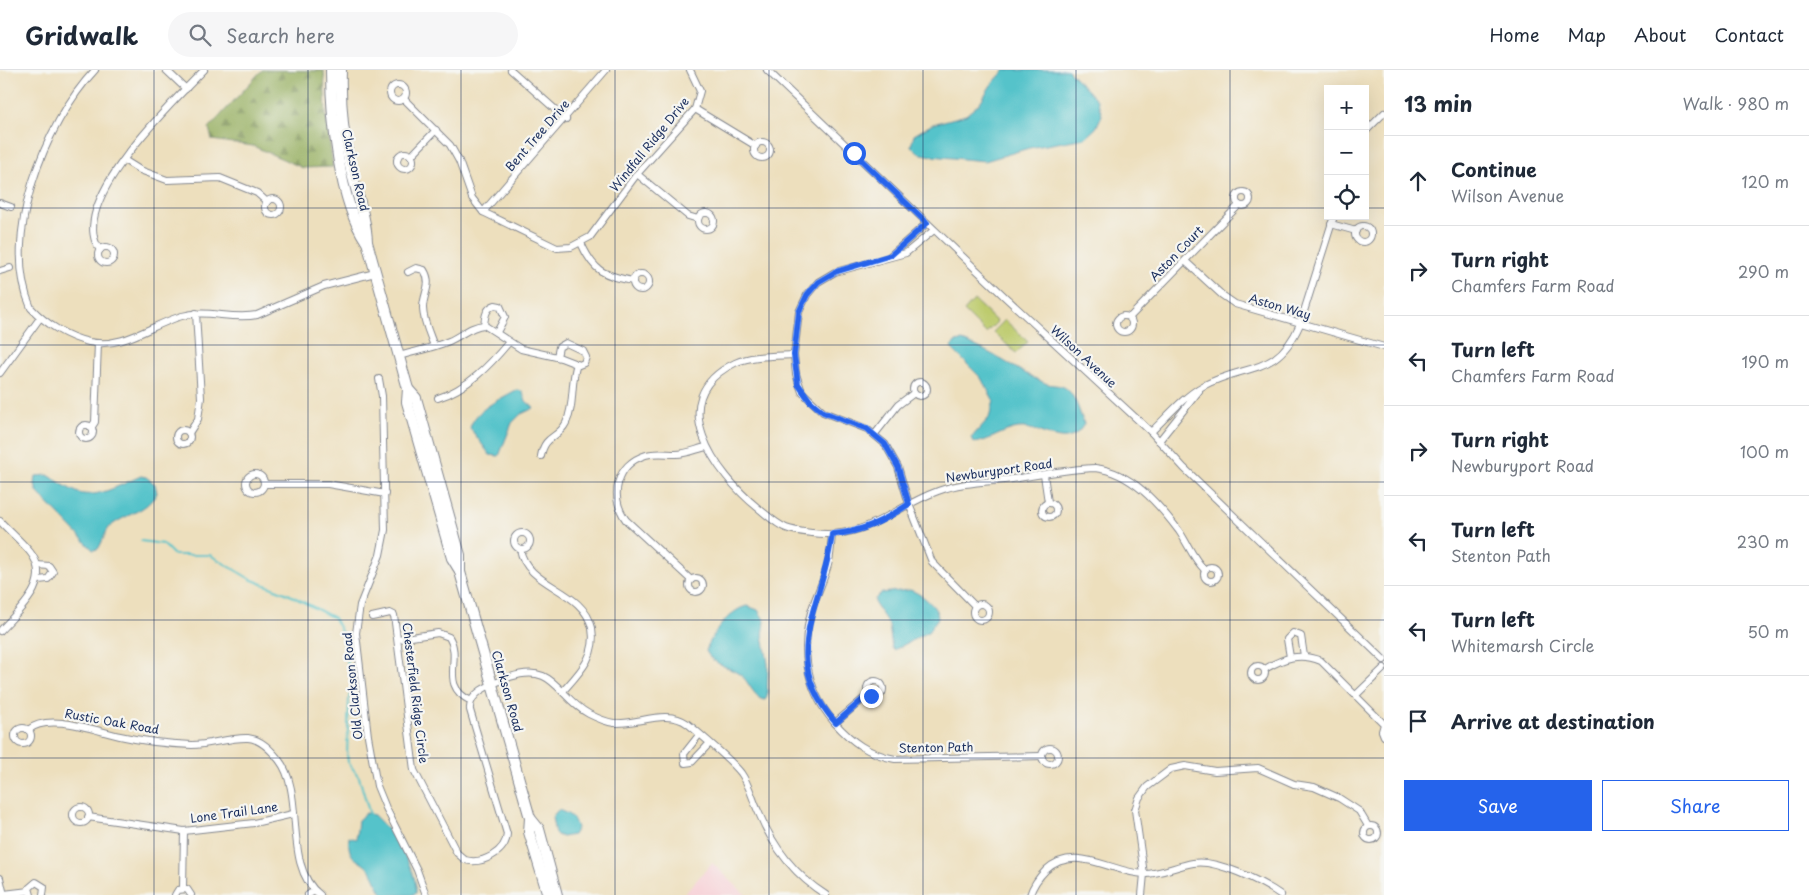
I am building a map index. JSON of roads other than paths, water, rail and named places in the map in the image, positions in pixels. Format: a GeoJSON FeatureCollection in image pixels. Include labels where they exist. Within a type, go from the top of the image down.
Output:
{"type":"FeatureCollection","features":[{"type":"Feature","properties":{"kind":"main road","name":"Clarkson Road"},"geometry":{"type":"LineString","coordinates":[[331,70],[332,110],[337,151],[358,228],[367,242]]}},
{"type":"Feature","properties":{"kind":"main road","name":"Clarkson Road"},"geometry":{"type":"LineString","coordinates":[[341,70],[344,133],[350,167],[366,225],[367,242],[408,389],[416,398],[460,555],[460,572],[530,818],[530,832],[548,895]]}},
{"type":"Feature","properties":{"kind":"main road","name":"Clarkson Road"},"geometry":{"type":"LineString","coordinates":[[530,818],[539,829],[558,895]]}},
{"type":"Feature","properties":{"kind":"street"},"geometry":{"type":"LineString","coordinates":[[39,144],[74,93],[95,70]]}},
{"type":"Feature","properties":{"kind":"street"},"geometry":{"type":"LineString","coordinates":[[166,70],[186,89]]}},
{"type":"Feature","properties":{"kind":"street"},"geometry":{"type":"LineString","coordinates":[[100,250],[92,236],[93,221],[104,192],[138,140],[204,70]]}},
{"type":"Feature","properties":{"kind":"street"},"geometry":{"type":"LineString","coordinates":[[511,70],[566,119]]}},
{"type":"Feature","properties":{"kind":"street","name":"Bent Tree Drive"},"geometry":{"type":"LineString","coordinates":[[482,212],[566,119],[606,70]]}},
{"type":"Feature","properties":{"kind":"street","name":"Windfall Ridge Drive"},"geometry":{"type":"LineString","coordinates":[[581,243],[599,228],[637,174],[695,109],[700,90],[690,70]]}},
{"type":"Feature","properties":{"kind":"street","name":"Wilson Avenue"},"geometry":{"type":"LineString","coordinates":[[767,70],[934,230],[1151,432],[1198,482],[1384,660]]}},
{"type":"Feature","properties":{"kind":"street"},"geometry":{"type":"LineString","coordinates":[[404,98],[455,152],[472,198],[482,212],[550,246],[571,247],[581,243],[589,261],[602,272],[609,276],[633,281]]}},
{"type":"Feature","properties":{"kind":"street"},"geometry":{"type":"LineString","coordinates":[[695,109],[756,146]]}},
{"type":"Feature","properties":{"kind":"street"},"geometry":{"type":"LineString","coordinates":[[1367,130],[1384,114]]}},
{"type":"Feature","properties":{"kind":"street"},"geometry":{"type":"LineString","coordinates":[[411,156],[436,130]]}},
{"type":"Feature","properties":{"kind":"street"},"geometry":{"type":"LineString","coordinates":[[124,160],[140,170],[167,180],[184,181],[220,178],[257,193],[267,202]]}},
{"type":"Feature","properties":{"kind":"street"},"geometry":{"type":"LineString","coordinates":[[637,174],[688,216],[698,219]]}},
{"type":"Feature","properties":{"kind":"street"},"geometry":{"type":"LineString","coordinates":[[10,215],[14,200]]}},
{"type":"Feature","properties":{"kind":"street"},"geometry":{"type":"LineString","coordinates":[[0,203],[12,207]]}},
{"type":"Feature","properties":{"kind":"street","name":"Aston Court"},"geometry":{"type":"LineString","coordinates":[[1130,317],[1239,205]]}},
{"type":"Feature","properties":{"kind":"street"},"geometry":{"type":"LineString","coordinates":[[1151,432],[1189,396],[1203,386],[1271,362],[1286,349],[1300,324],[1332,220]]}},
{"type":"Feature","properties":{"kind":"street"},"geometry":{"type":"LineString","coordinates":[[891,255],[927,223]]}},
{"type":"Feature","properties":{"kind":"street"},"geometry":{"type":"LineString","coordinates":[[1331,224],[1356,231]]}},
{"type":"Feature","properties":{"kind":"street"},"geometry":{"type":"LineString","coordinates":[[934,230],[906,253],[899,256],[891,255],[835,272],[818,282],[807,295],[799,312],[794,355],[798,384],[810,401],[823,412],[875,434],[892,455],[932,562],[975,606]]}},
{"type":"Feature","properties":{"kind":"street","name":"Aston Way"},"geometry":{"type":"LineString","coordinates":[[1185,260],[1222,295],[1235,304],[1300,324],[1384,346]]}},
{"type":"Feature","properties":{"kind":"street"},"geometry":{"type":"LineString","coordinates":[[0,271],[9,265],[12,275]]}},
{"type":"Feature","properties":{"kind":"street"},"geometry":{"type":"LineString","coordinates":[[408,272],[416,268],[424,270],[427,275],[429,282],[424,300],[423,314],[434,346]]}},
{"type":"Feature","properties":{"kind":"street"},"geometry":{"type":"LineString","coordinates":[[15,282],[22,296],[40,318],[74,337],[98,343],[130,339],[168,321],[196,313],[245,317],[256,315],[324,286],[375,273]]}},
{"type":"Feature","properties":{"kind":"street"},"geometry":{"type":"LineString","coordinates":[[484,325],[485,314],[490,308],[495,304],[500,306],[505,317],[497,332]]}},
{"type":"Feature","properties":{"kind":"street"},"geometry":{"type":"LineString","coordinates":[[189,432],[198,419],[202,398],[196,313]]}},
{"type":"Feature","properties":{"kind":"street"},"geometry":{"type":"LineString","coordinates":[[0,373],[40,318]]}},
{"type":"Feature","properties":{"kind":"street"},"geometry":{"type":"LineString","coordinates":[[399,356],[434,346],[457,337],[470,328],[484,325],[497,332],[509,342],[532,353],[557,357],[577,364],[586,361],[585,353],[566,343],[559,347],[557,357]]}},
{"type":"Feature","properties":{"kind":"street"},"geometry":{"type":"LineString","coordinates":[[438,398],[451,393],[484,370],[509,342]]}},
{"type":"Feature","properties":{"kind":"street"},"geometry":{"type":"LineString","coordinates":[[91,428],[94,422],[98,343]]}},
{"type":"Feature","properties":{"kind":"street","name":"Newburyport Road"},"geometry":{"type":"LineString","coordinates":[[794,355],[742,360],[728,367],[711,381],[702,396],[698,413],[700,429],[706,447],[729,481],[750,502],[786,528],[832,534],[862,530],[889,517],[909,504],[946,488],[1095,468],[1116,473],[1136,484],[1179,532],[1199,564],[1205,570]]}},
{"type":"Feature","properties":{"kind":"street"},"geometry":{"type":"LineString","coordinates":[[541,456],[544,444],[562,430],[569,417],[572,378],[577,364]]}},
{"type":"Feature","properties":{"kind":"street","name":"Old Clarkson Road"},"geometry":{"type":"LineString","coordinates":[[379,379],[382,396],[386,518],[383,542],[376,568],[360,605],[356,633],[368,736],[377,786],[418,870],[426,895]]}},
{"type":"Feature","properties":{"kind":"street"},"geometry":{"type":"LineString","coordinates":[[1159,441],[1203,386]]}},
{"type":"Feature","properties":{"kind":"street"},"geometry":{"type":"LineString","coordinates":[[875,434],[898,405],[914,393]]}},
{"type":"Feature","properties":{"kind":"street"},"geometry":{"type":"LineString","coordinates":[[691,580],[626,520],[619,508],[616,493],[622,473],[638,458],[654,453],[683,453],[706,447]]}},
{"type":"Feature","properties":{"kind":"street"},"geometry":{"type":"LineString","coordinates":[[1044,475],[1048,502]]}},
{"type":"Feature","properties":{"kind":"street"},"geometry":{"type":"LineString","coordinates":[[264,484],[328,484],[385,494]]}},
{"type":"Feature","properties":{"kind":"street"},"geometry":{"type":"LineString","coordinates":[[0,521],[30,553],[37,565],[38,580],[30,598],[0,631]]}},
{"type":"Feature","properties":{"kind":"street","name":"Stenton Path"},"geometry":{"type":"LineString","coordinates":[[832,534],[829,561],[809,622],[806,646],[807,666],[811,686],[818,700],[851,740],[877,755],[895,759],[1041,756]]}},
{"type":"Feature","properties":{"kind":"street"},"geometry":{"type":"LineString","coordinates":[[520,549],[526,566],[579,604],[589,617],[593,635],[592,653],[585,667],[563,691]]}},
{"type":"Feature","properties":{"kind":"street"},"geometry":{"type":"LineString","coordinates":[[37,565],[49,566],[53,572],[48,579],[38,580]]}},
{"type":"Feature","properties":{"kind":"street","name":"Chesterfield Ridge Circle"},"geometry":{"type":"LineString","coordinates":[[372,617],[390,613],[394,615],[414,770],[456,853],[470,862],[498,852],[507,841],[507,834],[470,710],[471,700]]}},
{"type":"Feature","properties":{"kind":"street"},"geometry":{"type":"LineString","coordinates":[[1290,657],[1287,639],[1290,634],[1295,632],[1301,636],[1304,656]]}},
{"type":"Feature","properties":{"kind":"street"},"geometry":{"type":"LineString","coordinates":[[398,639],[438,633],[449,637],[455,649],[451,668],[457,689],[463,697],[471,700],[476,693],[522,674],[541,674],[563,691],[581,709],[606,722],[625,723],[672,717],[687,724],[740,772],[762,820],[782,856],[807,881],[826,895]]}},
{"type":"Feature","properties":{"kind":"street"},"geometry":{"type":"LineString","coordinates":[[1265,669],[1290,657],[1304,656],[1324,663],[1384,724],[1382,729],[1384,736]]}},
{"type":"Feature","properties":{"kind":"street"},"geometry":{"type":"LineString","coordinates":[[1356,695],[1384,668]]}},
{"type":"Feature","properties":{"kind":"street"},"geometry":{"type":"LineString","coordinates":[[836,723],[869,694]]}},
{"type":"Feature","properties":{"kind":"street","name":"Rustic Oak Road"},"geometry":{"type":"LineString","coordinates":[[28,730],[34,725],[55,723],[77,726],[122,737],[192,745],[250,738],[260,742],[277,757],[288,776],[294,814]]}},
{"type":"Feature","properties":{"kind":"street"},"geometry":{"type":"LineString","coordinates":[[699,735],[684,754],[685,762],[692,762],[709,744]]}},
{"type":"Feature","properties":{"kind":"street"},"geometry":{"type":"LineString","coordinates":[[1142,895],[1144,874],[1136,822],[1137,804],[1143,792],[1152,782],[1164,773],[1178,767],[1192,766],[1215,771],[1258,768],[1294,784],[1314,787],[1333,795],[1359,811],[1368,826]]}},
{"type":"Feature","properties":{"kind":"street"},"geometry":{"type":"LineString","coordinates":[[294,814],[301,863],[317,893],[308,895]]}},
{"type":"Feature","properties":{"kind":"street","name":"Lone Trail Lane"},"geometry":{"type":"LineString","coordinates":[[88,817],[136,826],[184,831],[254,823],[294,814]]}},
{"type":"Feature","properties":{"kind":"street"},"geometry":{"type":"LineString","coordinates":[[182,888],[184,831]]}},
{"type":"Feature","properties":{"kind":"street"},"geometry":{"type":"LineString","coordinates":[[1030,895],[1037,881],[1048,868],[1070,858],[1087,860],[1129,872],[1144,874],[1161,872],[1192,863],[1208,862],[1281,895]]}},
{"type":"Feature","properties":{"kind":"street"},"geometry":{"type":"LineString","coordinates":[[0,878],[4,894],[30,893],[32,884],[39,882],[44,887],[43,895]]}},
{"type":"Feature","properties":{"kind":"street"},"geometry":{"type":"LineString","coordinates":[[175,895],[182,888]]}},
{"type":"Feature","properties":{"kind":"street"},"geometry":{"type":"LineString","coordinates":[[182,888],[187,889],[191,895]]}},
{"type":"Feature","properties":{"kind":"water"},"geometry":{"type":"Polygon","coordinates":[[[1005,70],[1068,70],[1097,100],[1102,115],[1096,128],[1085,138],[1029,148],[985,161],[932,156],[918,153],[911,146],[914,135],[933,124],[966,115],[979,104],[991,85],[1005,70]]]}},
{"type":"Feature","properties":{"kind":"water"},"geometry":{"type":"Polygon","coordinates":[[[962,341],[984,350],[1034,378],[1067,389],[1075,401],[1084,424],[1077,433],[1070,437],[1062,438],[1036,430],[1018,428],[974,443],[971,438],[989,418],[994,401],[981,378],[951,348],[955,342],[962,341]]]}},
{"type":"Feature","properties":{"kind":"water"},"geometry":{"type":"Polygon","coordinates":[[[516,390],[522,391],[526,401],[534,408],[521,414],[512,423],[499,456],[490,455],[470,428],[477,415],[483,410],[516,390]]]}},
{"type":"Feature","properties":{"kind":"water"},"geometry":{"type":"Polygon","coordinates":[[[48,475],[79,493],[86,494],[102,492],[141,476],[146,477],[155,484],[157,493],[148,504],[112,525],[98,549],[93,550],[38,493],[35,485],[36,476],[48,475]]]}},
{"type":"Feature","properties":{"kind":"water"},"geometry":{"type":"Polygon","coordinates":[[[910,590],[919,594],[932,605],[938,618],[928,632],[894,650],[892,648],[889,625],[875,604],[875,599],[881,593],[910,590]]]}},
{"type":"Feature","properties":{"kind":"water"},"geometry":{"type":"Polygon","coordinates":[[[747,606],[758,610],[765,621],[763,635],[768,664],[767,697],[765,700],[756,694],[744,678],[713,660],[706,651],[712,637],[722,624],[734,612],[747,606]]]}},
{"type":"Feature","properties":{"kind":"water"},"geometry":{"type":"Polygon","coordinates":[[[558,810],[573,819],[577,828],[573,835],[562,837],[555,834],[552,817],[558,810]]]}},
{"type":"Feature","properties":{"kind":"water"},"geometry":{"type":"Polygon","coordinates":[[[366,813],[374,815],[381,822],[402,851],[413,873],[416,893],[411,895],[384,895],[372,873],[352,855],[349,837],[356,839],[358,820],[366,813]]]}},
{"type":"Feature","properties":{"kind":"waterway"},"geometry":{"type":"LineString","coordinates":[[141,541],[163,544],[174,555],[210,555],[250,579],[288,594],[334,618],[343,635],[347,661],[354,682],[349,698],[348,762],[359,777],[370,815]]}}]}
